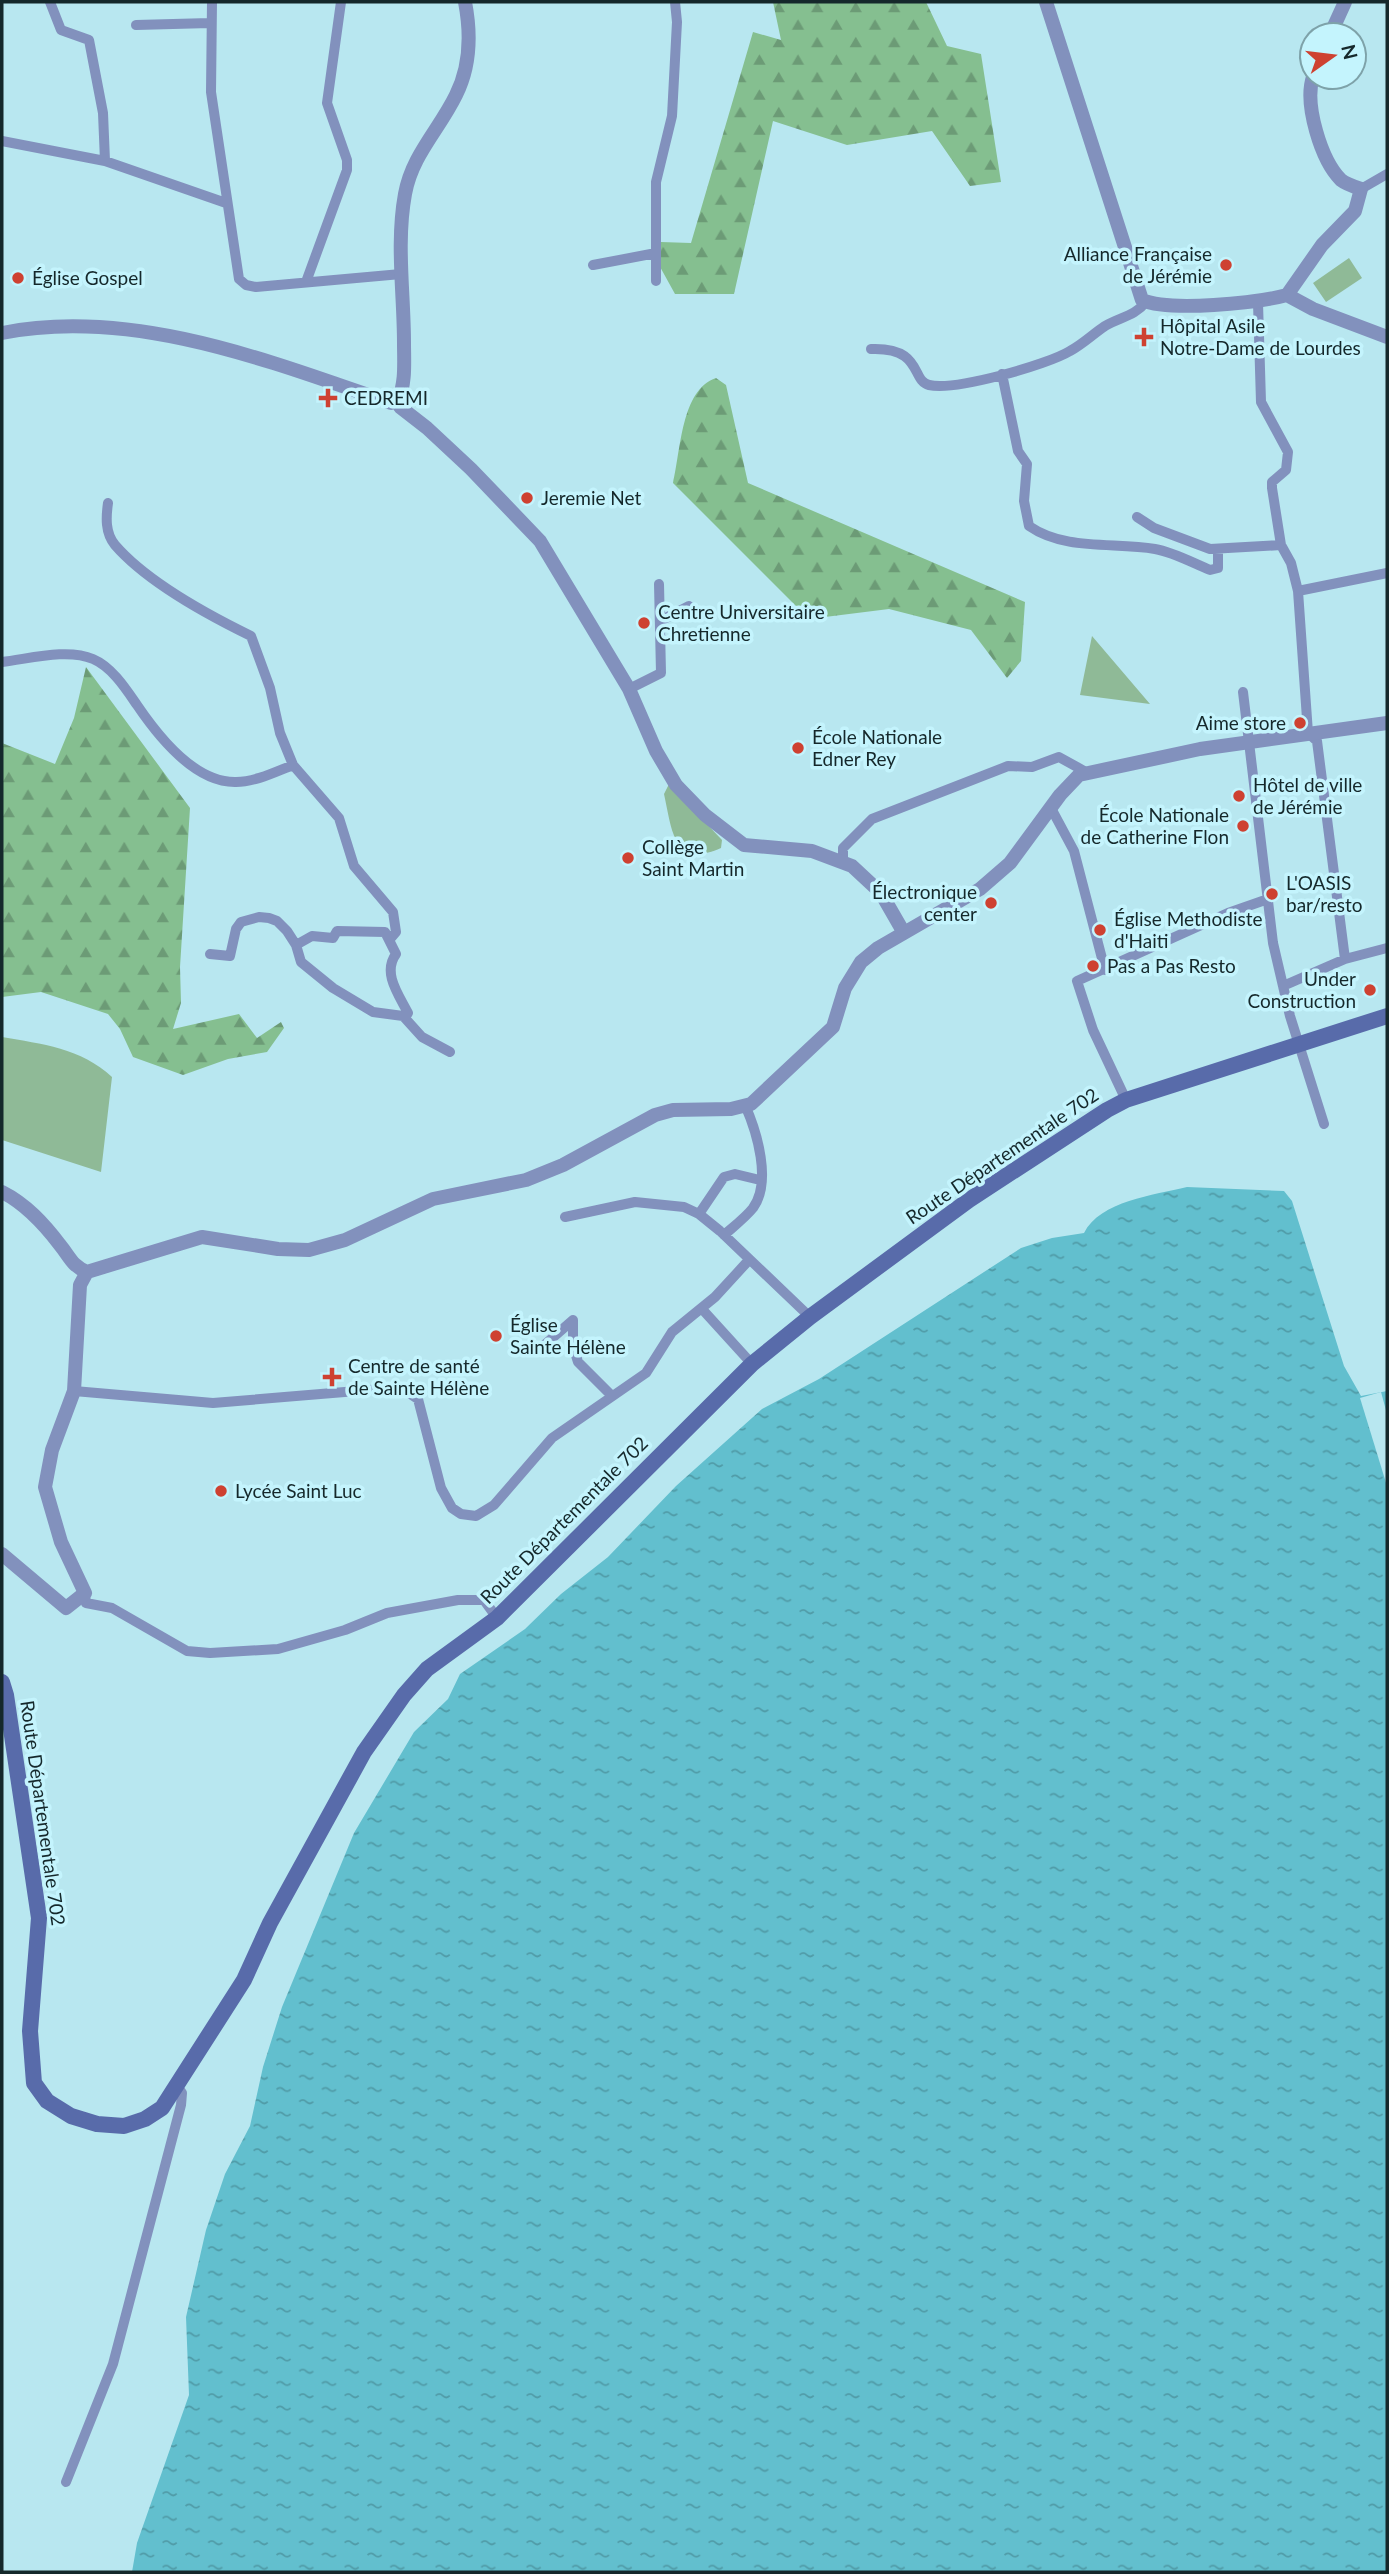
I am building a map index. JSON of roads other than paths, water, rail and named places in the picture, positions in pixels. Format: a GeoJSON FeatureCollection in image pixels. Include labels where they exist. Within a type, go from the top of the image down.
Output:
{"type":"FeatureCollection","features":[{"type":"Feature","properties":{"kind":"main road","name":"Route Départementale 702"},"geometry":{"type":"LineString","coordinates":[[2,1682],[39,1919],[30,2031],[34,2083],[47,2101],[71,2116],[97,2124],[124,2126],[145,2119],[162,2108],[244,1980],[270,1923],[364,1752],[404,1695],[427,1669],[497,1618],[752,1364],[810,1317],[969,1200],[1126,1100],[1387,1016]]}},
{"type":"Feature","properties":{"kind":"street"},"geometry":{"type":"LineString","coordinates":[[50,2],[61,30],[89,40],[103,113],[105,161]]}},
{"type":"Feature","properties":{"kind":"street"},"geometry":{"type":"LineString","coordinates":[[212,2],[211,92],[239,279],[246,285],[256,287],[401,274]]}},
{"type":"Feature","properties":{"kind":"street"},"geometry":{"type":"LineString","coordinates":[[306,282],[347,170],[348,160],[327,103],[341,2]]}},
{"type":"Feature","properties":{"kind":"street"},"geometry":{"type":"LineString","coordinates":[[397,403],[404,372],[402,220],[410,175],[463,78],[469,38],[465,2]]}},
{"type":"Feature","properties":{"kind":"street"},"geometry":{"type":"LineString","coordinates":[[656,281],[656,182],[672,116],[676,79],[675,2]]}},
{"type":"Feature","properties":{"kind":"street"},"geometry":{"type":"LineString","coordinates":[[1046,2],[1134,283],[1142,300],[1258,303],[1287,295],[1322,245],[1355,211],[1361,189],[1387,174]]}},
{"type":"Feature","properties":{"kind":"street"},"geometry":{"type":"LineString","coordinates":[[1336,21],[1345,2]]}},
{"type":"Feature","properties":{"kind":"street"},"geometry":{"type":"LineString","coordinates":[[136,25],[210,23]]}},
{"type":"Feature","properties":{"kind":"street"},"geometry":{"type":"LineString","coordinates":[[1311,91],[1309,105],[1327,157],[1342,181],[1361,189]]}},
{"type":"Feature","properties":{"kind":"street"},"geometry":{"type":"LineString","coordinates":[[2,141],[105,161],[226,203]]}},
{"type":"Feature","properties":{"kind":"street"},"geometry":{"type":"LineString","coordinates":[[593,265],[656,253]]}},
{"type":"Feature","properties":{"kind":"street"},"geometry":{"type":"LineString","coordinates":[[1287,295],[1313,309],[1387,337]]}},
{"type":"Feature","properties":{"kind":"street"},"geometry":{"type":"LineString","coordinates":[[871,349],[897,351],[911,359],[922,381],[929,385],[1002,374],[1045,363],[1070,351],[1106,325],[1138,312],[1146,302]]}},
{"type":"Feature","properties":{"kind":"street"},"geometry":{"type":"LineString","coordinates":[[1258,303],[1261,402],[1268,420],[1285,441],[1288,452],[1286,470],[1272,482],[1272,488],[1281,545],[1292,563],[1298,591],[1308,733],[1317,741],[1345,959]]}},
{"type":"Feature","properties":{"kind":"street"},"geometry":{"type":"LineString","coordinates":[[2,333],[63,325],[110,326],[273,362],[397,403],[428,428],[525,522],[555,561],[629,689],[656,751],[676,785],[725,833],[744,845],[812,851],[843,862],[862,873],[881,894],[904,933]]}},
{"type":"Feature","properties":{"kind":"street"},"geometry":{"type":"LineString","coordinates":[[1002,374],[1018,451],[1027,464],[1024,501],[1029,526],[1041,534],[1086,544],[1160,550],[1210,570],[1217,568],[1218,548]]}},
{"type":"Feature","properties":{"kind":"street"},"geometry":{"type":"LineString","coordinates":[[108,503],[107,528],[114,544],[151,576],[225,624],[251,636],[270,688],[279,733],[293,765],[339,818],[354,866],[393,912],[397,932],[390,939]]}},
{"type":"Feature","properties":{"kind":"street"},"geometry":{"type":"LineString","coordinates":[[1137,517],[1210,549],[1281,545]]}},
{"type":"Feature","properties":{"kind":"street"},"geometry":{"type":"LineString","coordinates":[[1298,591],[1387,573]]}},
{"type":"Feature","properties":{"kind":"street"},"geometry":{"type":"LineString","coordinates":[[629,689],[661,673],[659,584]]}},
{"type":"Feature","properties":{"kind":"street"},"geometry":{"type":"LineString","coordinates":[[660,621],[689,606]]}},
{"type":"Feature","properties":{"kind":"street"},"geometry":{"type":"LineString","coordinates":[[2,662],[69,655],[95,660],[116,678],[174,750],[203,774],[218,780],[250,781],[293,765]]}},
{"type":"Feature","properties":{"kind":"street"},"geometry":{"type":"LineString","coordinates":[[1243,692],[1268,899],[1283,986],[1324,1124]]}},
{"type":"Feature","properties":{"kind":"street"},"geometry":{"type":"LineString","coordinates":[[2,1192],[16,1199],[43,1224],[75,1267],[87,1272],[202,1237],[309,1251],[345,1240],[433,1199],[526,1180],[563,1166],[655,1115],[745,1105],[767,1091],[833,1027],[845,988],[861,962],[904,933],[980,889],[1010,863],[1067,786],[1086,772],[1249,742],[1387,723]]}},
{"type":"Feature","properties":{"kind":"street"},"geometry":{"type":"LineString","coordinates":[[843,862],[843,848],[872,819],[1008,766],[1032,767],[1059,757],[1086,772]]}},
{"type":"Feature","properties":{"kind":"street"},"geometry":{"type":"LineString","coordinates":[[1051,808],[1074,851],[1105,970]]}},
{"type":"Feature","properties":{"kind":"street"},"geometry":{"type":"LineString","coordinates":[[1126,1100],[1093,1030],[1077,981],[1228,913],[1268,899]]}},
{"type":"Feature","properties":{"kind":"street"},"geometry":{"type":"LineString","coordinates":[[210,954],[230,956],[236,929],[241,922],[259,916],[277,921],[296,945],[301,962],[333,988],[373,1012],[405,1018],[422,1037],[450,1052]]}},
{"type":"Feature","properties":{"kind":"street"},"geometry":{"type":"LineString","coordinates":[[296,945],[312,936],[333,938],[338,931],[384,932],[396,954],[392,959],[391,973],[397,996],[408,1013],[405,1018]]}},
{"type":"Feature","properties":{"kind":"street"},"geometry":{"type":"LineString","coordinates":[[1283,986],[1345,959],[1387,948]]}},
{"type":"Feature","properties":{"kind":"street"},"geometry":{"type":"LineString","coordinates":[[724,1236],[754,1207],[760,1180],[760,1161],[752,1122],[745,1105]]}},
{"type":"Feature","properties":{"kind":"street"},"geometry":{"type":"LineString","coordinates":[[699,1214],[724,1177],[734,1174],[760,1180]]}},
{"type":"Feature","properties":{"kind":"street"},"geometry":{"type":"LineString","coordinates":[[565,1217],[635,1202],[684,1207],[699,1214],[810,1317]]}},
{"type":"Feature","properties":{"kind":"street"},"geometry":{"type":"LineString","coordinates":[[74,1391],[213,1403],[381,1389],[406,1391],[418,1399],[439,1482],[446,1499],[452,1508],[468,1516],[476,1516],[494,1505],[552,1438],[646,1373],[672,1332],[702,1308],[749,1260]]}},
{"type":"Feature","properties":{"kind":"street"},"geometry":{"type":"LineString","coordinates":[[87,1272],[80,1285],[74,1391],[52,1450],[45,1487],[61,1542],[85,1593],[86,1603],[111,1608],[187,1651],[210,1653],[278,1649],[345,1630],[387,1613],[458,1600],[484,1600],[497,1618]]}},
{"type":"Feature","properties":{"kind":"street"},"geometry":{"type":"LineString","coordinates":[[702,1308],[752,1364]]}},
{"type":"Feature","properties":{"kind":"street"},"geometry":{"type":"LineString","coordinates":[[542,1347],[573,1320],[572,1346],[578,1362],[611,1395]]}},
{"type":"Feature","properties":{"kind":"street"},"geometry":{"type":"LineString","coordinates":[[2,1554],[66,1608],[85,1593]]}},
{"type":"Feature","properties":{"kind":"street"},"geometry":{"type":"LineString","coordinates":[[66,2482],[113,2364],[181,2105],[182,2093],[176,2084]]}},
{"type":"Feature","properties":{"kind":"water"},"geometry":{"type":"Polygon","coordinates":[[[1187,1187],[1284,1191],[1292,1201],[1344,1366],[1361,1396],[1387,1391],[1387,2572],[132,2572],[137,2543],[189,2395],[186,2317],[206,2230],[225,2174],[250,2126],[263,2067],[282,2007],[354,1833],[414,1732],[448,1699],[460,1674],[525,1629],[561,1594],[608,1557],[676,1486],[762,1409],[819,1379],[1021,1248],[1052,1238],[1084,1233],[1102,1213],[1115,1206],[1187,1187]]]}},
{"type":"Feature","properties":{"kind":"place","name":"Alliance Française de Jérémie"},"geometry":{"type":"Point","coordinates":[1226,265]}},
{"type":"Feature","properties":{"kind":"place","name":"Église Gospel"},"geometry":{"type":"Point","coordinates":[18,278]}},
{"type":"Feature","properties":{"kind":"place","name":"Hôpital Asile Notre-Dame de Lourdes"},"geometry":{"type":"Point","coordinates":[1144,337]}},
{"type":"Feature","properties":{"kind":"place","name":"CEDREMI"},"geometry":{"type":"Point","coordinates":[328,398]}},
{"type":"Feature","properties":{"kind":"place","name":"Jeremie Net"},"geometry":{"type":"Point","coordinates":[527,498]}},
{"type":"Feature","properties":{"kind":"place","name":"Centre Universitaire Chretienne"},"geometry":{"type":"Point","coordinates":[644,623]}},
{"type":"Feature","properties":{"kind":"place","name":"Aime store"},"geometry":{"type":"Point","coordinates":[1300,723]}},
{"type":"Feature","properties":{"kind":"place","name":"École Nationale Edner Rey"},"geometry":{"type":"Point","coordinates":[798,748]}},
{"type":"Feature","properties":{"kind":"place","name":"Hôtel de ville de Jérémie"},"geometry":{"type":"Point","coordinates":[1239,796]}},
{"type":"Feature","properties":{"kind":"place","name":"École Nationale de Catherine Flon"},"geometry":{"type":"Point","coordinates":[1243,826]}},
{"type":"Feature","properties":{"kind":"place","name":"Collège Saint Martin"},"geometry":{"type":"Point","coordinates":[628,858]}},
{"type":"Feature","properties":{"kind":"place","name":"L'OASIS bar/resto"},"geometry":{"type":"Point","coordinates":[1272,894]}},
{"type":"Feature","properties":{"kind":"place","name":"Électronique center"},"geometry":{"type":"Point","coordinates":[991,903]}},
{"type":"Feature","properties":{"kind":"place","name":"Église Methodiste d'Haiti"},"geometry":{"type":"Point","coordinates":[1100,930]}},
{"type":"Feature","properties":{"kind":"place","name":"Pas a Pas Resto"},"geometry":{"type":"Point","coordinates":[1093,966]}},
{"type":"Feature","properties":{"kind":"place","name":"Under Construction"},"geometry":{"type":"Point","coordinates":[1370,990]}},
{"type":"Feature","properties":{"kind":"place","name":"Église Sainte Hélène"},"geometry":{"type":"Point","coordinates":[496,1336]}},
{"type":"Feature","properties":{"kind":"place","name":"Centre de santé de Sainte Hélène"},"geometry":{"type":"Point","coordinates":[332,1377]}},
{"type":"Feature","properties":{"kind":"place","name":"Lycée Saint Luc"},"geometry":{"type":"Point","coordinates":[221,1491]}}]}
